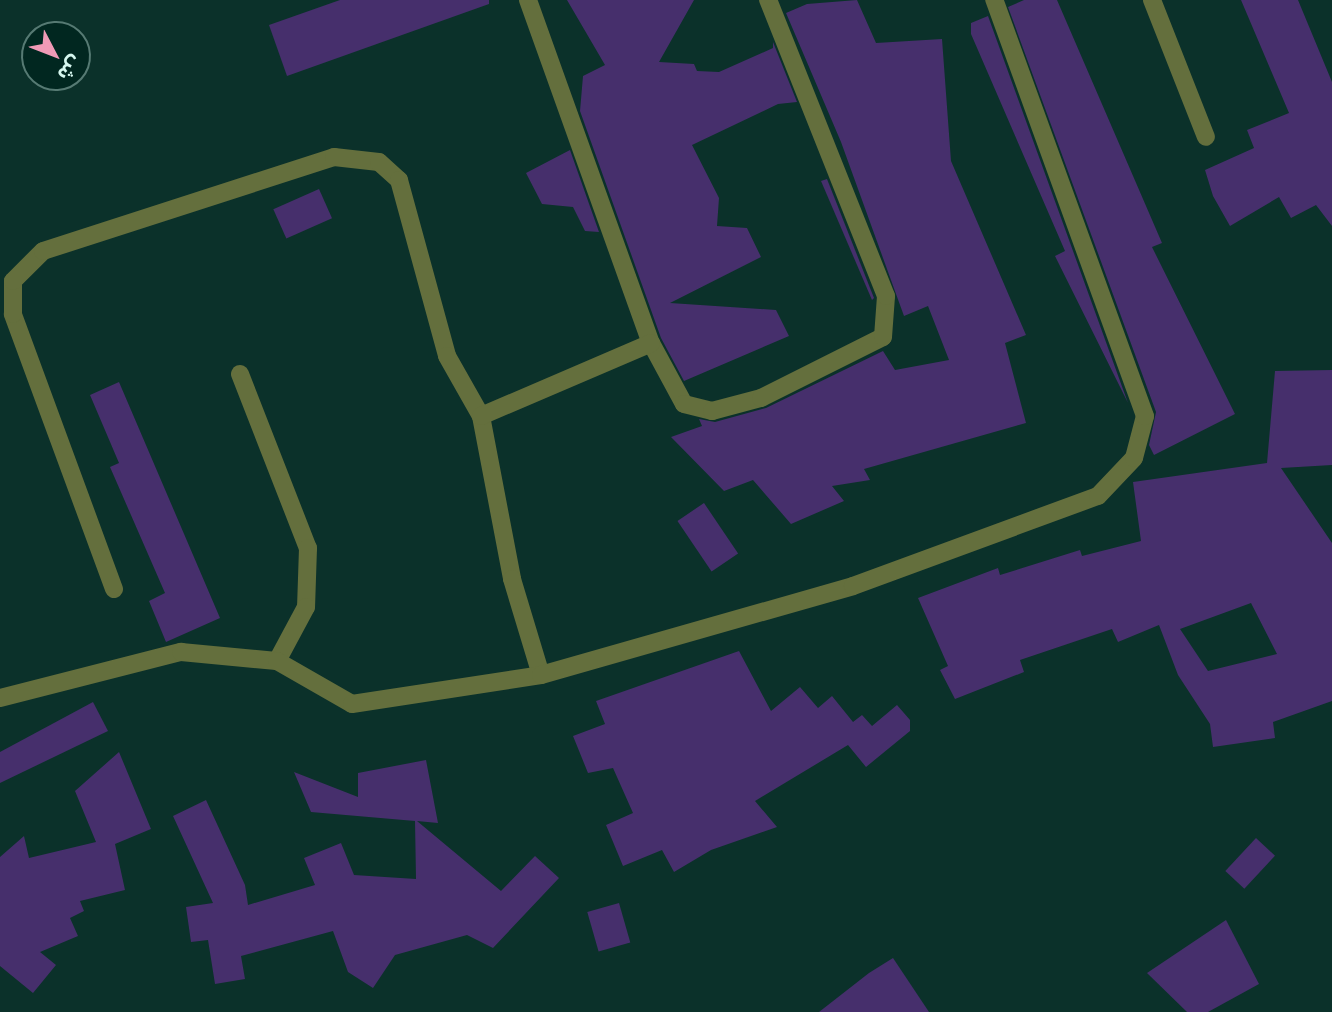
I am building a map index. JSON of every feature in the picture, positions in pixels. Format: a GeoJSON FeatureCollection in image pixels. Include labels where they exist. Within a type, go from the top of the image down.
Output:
{"type":"FeatureCollection","features":[{"type":"Feature","properties":{"kind":"street"},"geometry":{"type":"LineString","coordinates":[[528,0],[651,343],[684,404],[712,411],[761,398],[883,337],[886,296],[768,0]]}},
{"type":"Feature","properties":{"kind":"street"},"geometry":{"type":"LineString","coordinates":[[0,698],[181,652],[277,661],[352,704],[541,675],[853,586],[1098,496],[1134,458],[1145,416],[994,0]]}},
{"type":"Feature","properties":{"kind":"street"},"geometry":{"type":"LineString","coordinates":[[1152,0],[1206,137]]}},
{"type":"Feature","properties":{"kind":"street"},"geometry":{"type":"LineString","coordinates":[[114,589],[13,314],[13,281],[43,251],[334,157],[379,162],[398,180],[447,356],[481,416],[512,579],[541,675]]}},
{"type":"Feature","properties":{"kind":"street"},"geometry":{"type":"LineString","coordinates":[[481,416],[651,343]]}},
{"type":"Feature","properties":{"kind":"street"},"geometry":{"type":"LineString","coordinates":[[240,374],[308,548],[306,607],[277,661]]}},
{"type":"Feature","properties":{"kind":"building"},"geometry":{"type":"Polygon","coordinates":[[[340,0],[489,0],[489,4],[287,76],[269,25],[340,0]]]}},
{"type":"Feature","properties":{"kind":"building"},"geometry":{"type":"Polygon","coordinates":[[[567,0],[694,0],[659,62],[694,64],[697,71],[719,72],[773,48],[773,42],[797,102],[778,104],[692,145],[719,198],[717,226],[747,228],[761,257],[670,303],[776,310],[789,336],[684,381],[661,338],[580,111],[583,76],[605,65],[567,0]]]}},
{"type":"Feature","properties":{"kind":"building"},"geometry":{"type":"Polygon","coordinates":[[[857,0],[876,43],[942,39],[951,161],[1026,335],[1005,343],[1026,423],[864,469],[870,480],[832,486],[844,501],[791,524],[753,480],[724,491],[671,437],[702,426],[699,419],[715,422],[766,408],[883,351],[895,370],[949,360],[928,306],[904,316],[841,142],[786,13],[807,4],[857,0]]]}},
{"type":"Feature","properties":{"kind":"building"},"geometry":{"type":"Polygon","coordinates":[[[1024,0],[1057,0],[1162,243],[1152,247],[1235,414],[1154,455],[1149,445],[1156,412],[1008,7],[1024,0]]]}},
{"type":"Feature","properties":{"kind":"building"},"geometry":{"type":"Polygon","coordinates":[[[1241,0],[1298,0],[1332,82],[1332,226],[1316,205],[1291,218],[1279,197],[1230,226],[1213,196],[1205,170],[1254,148],[1247,130],[1289,113],[1241,0]]]}},
{"type":"Feature","properties":{"kind":"building"},"geometry":{"type":"Polygon","coordinates":[[[988,16],[1128,403],[1055,256],[1065,251],[971,34],[971,23],[988,16]]]}},
{"type":"Feature","properties":{"kind":"building"},"geometry":{"type":"Polygon","coordinates":[[[570,150],[599,232],[585,231],[573,207],[542,204],[526,173],[570,150]]]}},
{"type":"Feature","properties":{"kind":"building"},"geometry":{"type":"Polygon","coordinates":[[[827,179],[874,298],[872,300],[821,181],[827,179]]]}},
{"type":"Feature","properties":{"kind":"building"},"geometry":{"type":"Polygon","coordinates":[[[319,189],[332,218],[286,239],[273,209],[319,189]]]}},
{"type":"Feature","properties":{"kind":"building"},"geometry":{"type":"Polygon","coordinates":[[[1332,370],[1332,465],[1281,468],[1332,543],[1332,701],[1273,722],[1275,738],[1213,747],[1210,724],[1178,675],[1159,625],[1118,642],[1112,629],[1020,660],[1024,672],[955,699],[940,670],[948,666],[918,598],[998,568],[1000,575],[1080,550],[1082,556],[1141,541],[1133,482],[1267,463],[1275,371],[1332,370]],[[1251,603],[1180,629],[1208,671],[1277,654],[1251,603]]]}},
{"type":"Feature","properties":{"kind":"building"},"geometry":{"type":"Polygon","coordinates":[[[119,382],[220,618],[166,642],[149,601],[165,593],[110,467],[119,463],[90,395],[119,382]]]}},
{"type":"Feature","properties":{"kind":"building"},"geometry":{"type":"Polygon","coordinates":[[[704,503],[738,554],[712,571],[677,521],[704,503]]]}},
{"type":"Feature","properties":{"kind":"building"},"geometry":{"type":"Polygon","coordinates":[[[739,651],[771,711],[800,687],[818,708],[832,696],[853,722],[862,715],[872,726],[897,705],[910,720],[910,731],[866,767],[848,745],[755,801],[777,827],[711,850],[674,872],[662,850],[623,866],[606,825],[633,813],[613,768],[588,773],[573,736],[605,724],[596,701],[739,651]]]}},
{"type":"Feature","properties":{"kind":"building"},"geometry":{"type":"Polygon","coordinates":[[[93,702],[108,731],[0,783],[0,752],[93,702]]]}},
{"type":"Feature","properties":{"kind":"building"},"geometry":{"type":"Polygon","coordinates":[[[119,752],[151,829],[115,844],[125,890],[80,901],[84,911],[70,918],[78,936],[40,952],[56,965],[33,993],[0,966],[0,857],[24,836],[29,858],[96,842],[75,791],[119,752]]]}},
{"type":"Feature","properties":{"kind":"building"},"geometry":{"type":"Polygon","coordinates":[[[426,760],[438,823],[417,821],[501,891],[535,856],[559,878],[493,948],[467,935],[395,955],[373,988],[348,972],[333,931],[241,956],[245,979],[215,984],[208,940],[191,942],[186,907],[213,903],[173,816],[206,800],[245,885],[248,905],[315,885],[304,858],[341,843],[354,875],[416,879],[415,821],[311,812],[294,772],[358,797],[358,773],[426,760]]]}},
{"type":"Feature","properties":{"kind":"building"},"geometry":{"type":"Polygon","coordinates":[[[1256,838],[1275,856],[1244,889],[1225,871],[1256,838]]]}},
{"type":"Feature","properties":{"kind":"building"},"geometry":{"type":"Polygon","coordinates":[[[619,903],[630,942],[599,952],[587,912],[619,903]]]}},
{"type":"Feature","properties":{"kind":"building"},"geometry":{"type":"Polygon","coordinates":[[[1226,920],[1259,984],[1208,1012],[1187,1012],[1147,973],[1226,920]]]}},
{"type":"Feature","properties":{"kind":"building"},"geometry":{"type":"Polygon","coordinates":[[[893,958],[929,1012],[819,1012],[869,973],[893,958]]]}}]}
